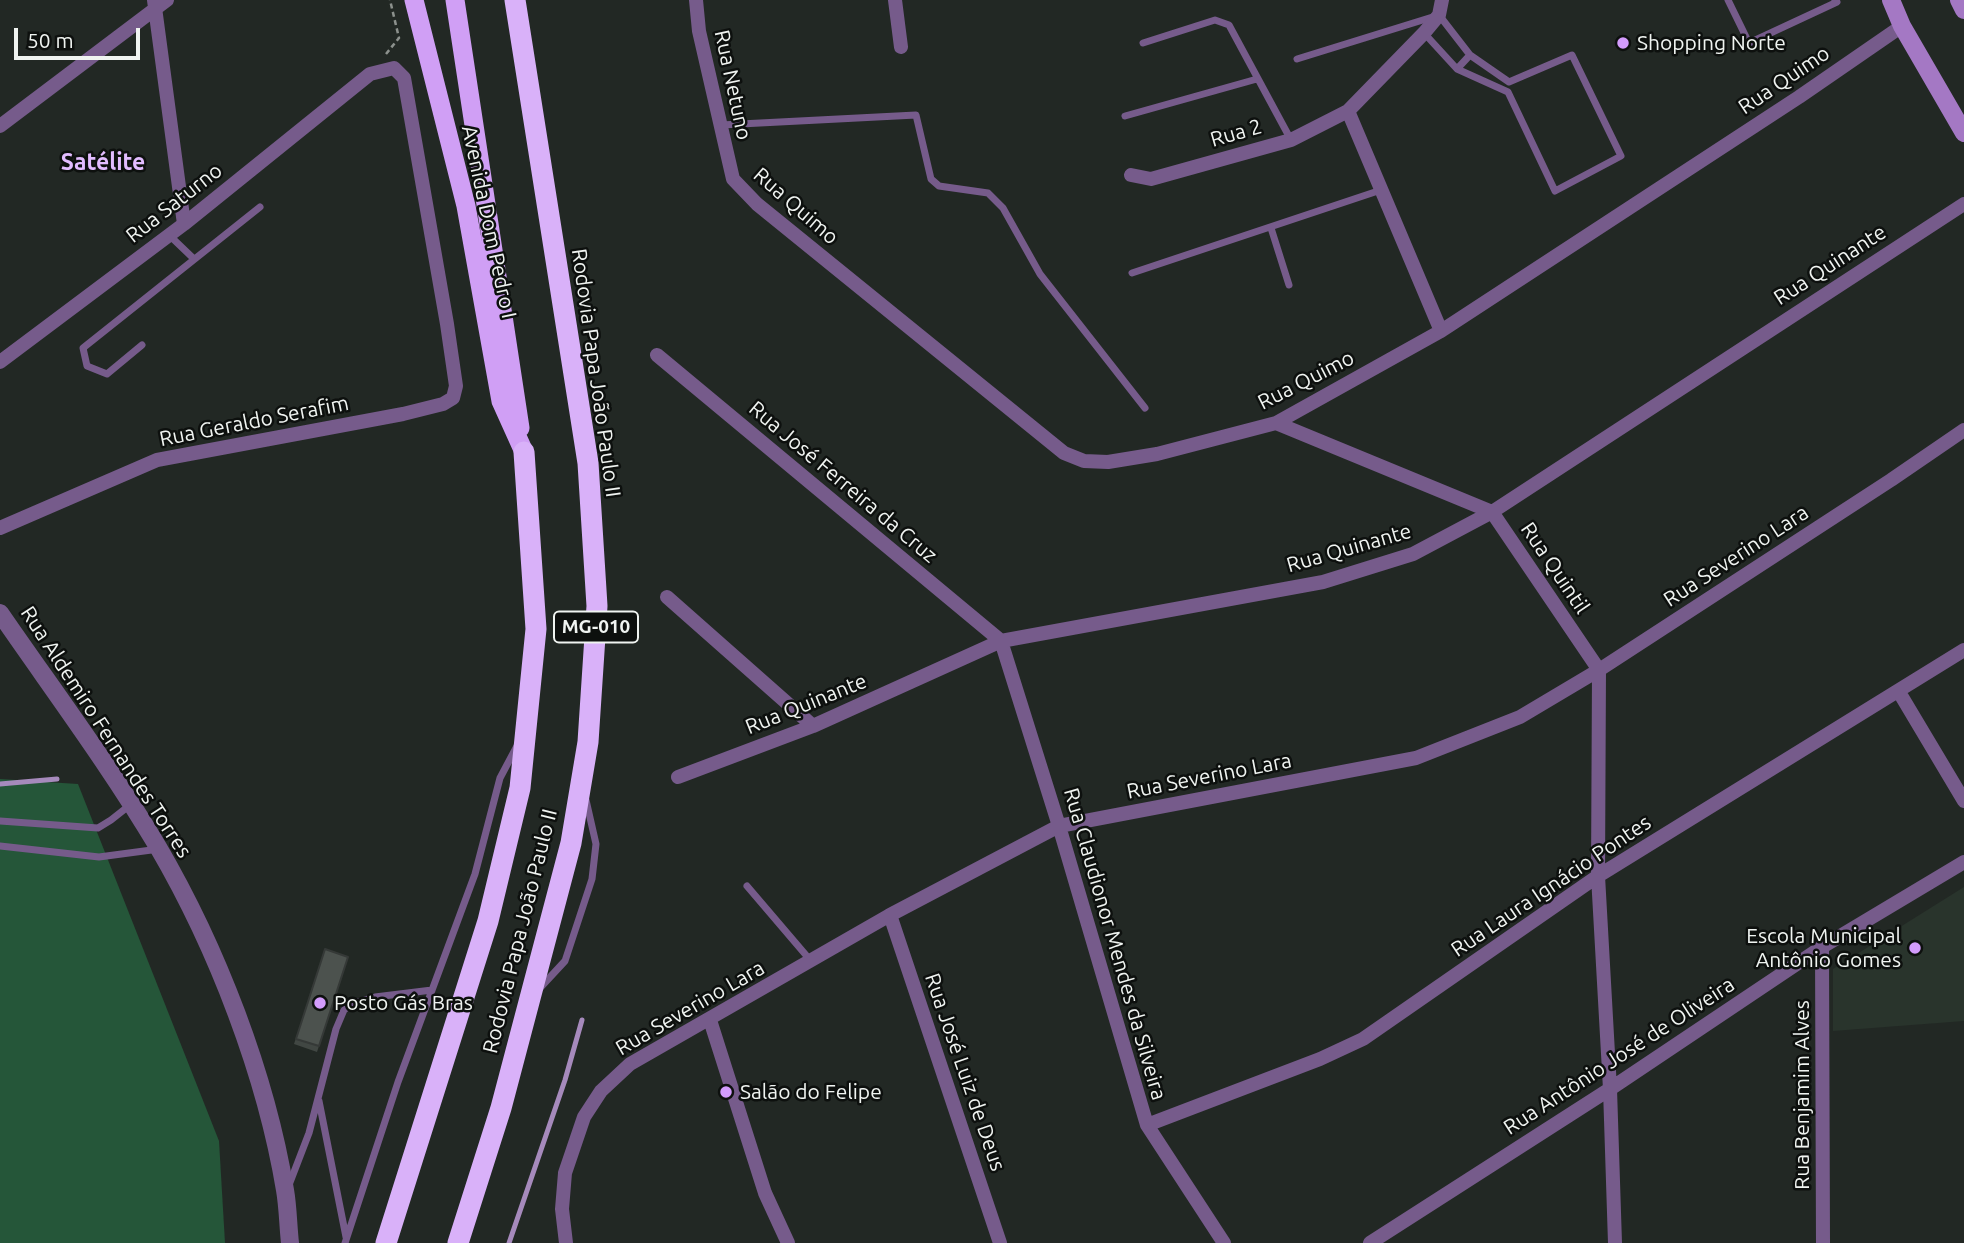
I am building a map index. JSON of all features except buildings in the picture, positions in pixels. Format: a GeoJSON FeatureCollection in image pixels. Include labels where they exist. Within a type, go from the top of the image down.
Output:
{"type":"FeatureCollection","features":[{"type":"Feature","properties":{"kind":"highway","name":"Avenida Dom Pedro I"},"geometry":{"type":"LineString","coordinates":[[414,0],[466,206],[501,401],[524,452]]}},
{"type":"Feature","properties":{"kind":"highway"},"geometry":{"type":"LineString","coordinates":[[455,0],[524,452]]}},
{"type":"Feature","properties":{"kind":"highway","name":"Rodovia Papa João Paulo II"},"geometry":{"type":"LineString","coordinates":[[458,1243],[501,1108],[571,843],[588,742],[597,606],[588,463],[515,0]]}},
{"type":"Feature","properties":{"kind":"highway","name":"Rodovia Papa João Paulo II"},"geometry":{"type":"LineString","coordinates":[[386,1243],[488,921],[520,788],[536,629],[524,452]]}},
{"type":"Feature","properties":{"kind":"main road"},"geometry":{"type":"LineString","coordinates":[[1891,0],[1902,26],[1964,133]]}},
{"type":"Feature","properties":{"kind":"main road"},"geometry":{"type":"LineString","coordinates":[[1959,0],[1964,10]]}},
{"type":"Feature","properties":{"kind":"street"},"geometry":{"type":"LineString","coordinates":[[0,126],[154,5],[167,0]]}},
{"type":"Feature","properties":{"kind":"street","name":"Rua Netuno"},"geometry":{"type":"LineString","coordinates":[[696,0],[699,32],[733,179]]}},
{"type":"Feature","properties":{"kind":"street"},"geometry":{"type":"LineString","coordinates":[[895,0],[901,47]]}},
{"type":"Feature","properties":{"kind":"street"},"geometry":{"type":"LineString","coordinates":[[154,5],[184,224]]}},
{"type":"Feature","properties":{"kind":"street","name":"Rua 2"},"geometry":{"type":"LineString","coordinates":[[1131,175],[1151,179],[1290,140],[1348,111],[1424,33],[1441,7]]}},
{"type":"Feature","properties":{"kind":"street","name":"Rua Quimo"},"geometry":{"type":"LineString","coordinates":[[733,179],[757,204],[1064,453],[1084,461],[1108,462],[1157,454],[1276,423],[1441,331],[1799,97],[1902,26]]}},
{"type":"Feature","properties":{"kind":"street","name":"Rua Geraldo Serafim"},"geometry":{"type":"LineString","coordinates":[[0,528],[156,460],[403,414],[443,404],[453,398],[456,386],[447,324],[404,78],[394,68],[370,74]]}},
{"type":"Feature","properties":{"kind":"street","name":"Rua Saturno"},"geometry":{"type":"LineString","coordinates":[[0,362],[184,224],[370,74]]}},
{"type":"Feature","properties":{"kind":"street"},"geometry":{"type":"LineString","coordinates":[[1348,111],[1441,331]]}},
{"type":"Feature","properties":{"kind":"street","name":"Rua Quinante"},"geometry":{"type":"LineString","coordinates":[[678,776],[814,726],[1001,641],[1323,582],[1413,554],[1492,512],[1964,204]]}},
{"type":"Feature","properties":{"kind":"street","name":"Rua José Ferreira da Cruz"},"geometry":{"type":"LineString","coordinates":[[657,355],[1001,641]]}},
{"type":"Feature","properties":{"kind":"street","name":"Rua Quintil"},"geometry":{"type":"LineString","coordinates":[[1276,423],[1492,512],[1599,670]]}},
{"type":"Feature","properties":{"kind":"street","name":"Rua Severino Lara"},"geometry":{"type":"LineString","coordinates":[[566,1243],[562,1209],[565,1173],[584,1117],[601,1090],[630,1064],[890,915],[1059,826],[1416,758],[1520,717],[1599,670],[1964,430]]}},
{"type":"Feature","properties":{"kind":"street"},"geometry":{"type":"LineString","coordinates":[[667,597],[814,726]]}},
{"type":"Feature","properties":{"kind":"street","name":"Rua Aldemiro Fernandes Torres"},"geometry":{"type":"LineString","coordinates":[[0,613],[131,804],[159,849],[205,940],[240,1024],[268,1110],[286,1192],[290,1243]]}},
{"type":"Feature","properties":{"kind":"street","name":"Rua Claudionor Mendes da Silveira"},"geometry":{"type":"LineString","coordinates":[[1001,641],[1059,826],[1147,1125],[1224,1243]]}},
{"type":"Feature","properties":{"kind":"street","name":"Rua Laura Ignácio Pontes"},"geometry":{"type":"LineString","coordinates":[[1147,1125],[1363,1040],[1598,876],[1964,650]]}},
{"type":"Feature","properties":{"kind":"street"},"geometry":{"type":"LineString","coordinates":[[1599,670],[1598,876],[1610,1088],[1615,1243]]}},
{"type":"Feature","properties":{"kind":"street"},"geometry":{"type":"LineString","coordinates":[[1899,692],[1964,801]]}},
{"type":"Feature","properties":{"kind":"street","name":"Rua Antônio José de Oliveira"},"geometry":{"type":"LineString","coordinates":[[1370,1243],[1822,947],[1964,862]]}},
{"type":"Feature","properties":{"kind":"street","name":"Rua José Luiz de Deus"},"geometry":{"type":"LineString","coordinates":[[890,915],[1000,1243]]}},
{"type":"Feature","properties":{"kind":"street","name":"Rua Benjamim Alves"},"geometry":{"type":"LineString","coordinates":[[1822,947],[1823,1243]]}},
{"type":"Feature","properties":{"kind":"street"},"geometry":{"type":"LineString","coordinates":[[709,1020],[765,1193],[788,1243]]}},
{"type":"Feature","properties":{"kind":"lane"},"geometry":{"type":"LineString","coordinates":[[1728,0],[1749,43],[1836,2],[1835,0]]}},
{"type":"Feature","properties":{"kind":"lane"},"geometry":{"type":"LineString","coordinates":[[1297,59],[1441,7],[1470,55],[1509,82],[1572,55],[1621,156],[1555,191],[1508,92],[1457,69],[1424,33]]}},
{"type":"Feature","properties":{"kind":"lane"},"geometry":{"type":"LineString","coordinates":[[1143,43],[1215,20],[1228,24],[1290,140]]}},
{"type":"Feature","properties":{"kind":"lane"},"geometry":{"type":"LineString","coordinates":[[1457,69],[1470,55]]}},
{"type":"Feature","properties":{"kind":"lane"},"geometry":{"type":"LineString","coordinates":[[1125,116],[1257,79]]}},
{"type":"Feature","properties":{"kind":"lane"},"geometry":{"type":"LineString","coordinates":[[720,125],[916,115],[931,179],[939,186],[988,193],[1003,208],[1040,274],[1145,408]]}},
{"type":"Feature","properties":{"kind":"lane"},"geometry":{"type":"LineString","coordinates":[[1132,273],[1381,190]]}},
{"type":"Feature","properties":{"kind":"lane"},"geometry":{"type":"LineString","coordinates":[[142,345],[107,374],[87,366],[83,348],[260,207]]}},
{"type":"Feature","properties":{"kind":"lane"},"geometry":{"type":"LineString","coordinates":[[1271,228],[1289,285]]}},
{"type":"Feature","properties":{"kind":"lane"},"geometry":{"type":"LineString","coordinates":[[169,234],[193,258]]}},
{"type":"Feature","properties":{"kind":"lane","name":"Rodovia Papa João Paulo II"},"geometry":{"type":"LineString","coordinates":[[345,1240],[398,1082],[475,874],[500,778],[527,727]]}},
{"type":"Feature","properties":{"kind":"lane"},"geometry":{"type":"LineString","coordinates":[[529,1000],[565,961],[592,879],[596,844],[582,781]]}},
{"type":"Feature","properties":{"kind":"lane"},"geometry":{"type":"LineString","coordinates":[[0,821],[98,828],[131,804]]}},
{"type":"Feature","properties":{"kind":"lane"},"geometry":{"type":"LineString","coordinates":[[0,846],[99,857],[159,849]]}},
{"type":"Feature","properties":{"kind":"lane"},"geometry":{"type":"LineString","coordinates":[[747,886],[811,961]]}},
{"type":"Feature","properties":{"kind":"lane","name":"Rua Aldemiro Fernandes Torres"},"geometry":{"type":"LineString","coordinates":[[286,1192],[309,1133],[336,1028],[344,1010],[374,997],[432,990]]}},
{"type":"Feature","properties":{"kind":"lane"},"geometry":{"type":"LineString","coordinates":[[319,1097],[345,1240]]}},
{"type":"Feature","properties":{"kind":"path"},"geometry":{"type":"LineString","coordinates":[[390,0],[399,38]]}},
{"type":"Feature","properties":{"kind":"shaded area","name":"Escola Municipal Antônio Gomes"},"geometry":{"type":"Polygon","coordinates":[[[1964,887],[1964,1021],[1833,1031],[1833,969],[1964,887]]]}},
{"type":"Feature","properties":{"kind":"green space"},"geometry":{"type":"Polygon","coordinates":[[[0,779],[78,784],[219,1141],[225,1243],[0,1243],[0,779]]]}},
{"type":"Feature","properties":{"kind":"waterway"},"geometry":{"type":"LineString","coordinates":[[0,784],[57,779]]}},
{"type":"Feature","properties":{"kind":"waterway"},"geometry":{"type":"LineString","coordinates":[[509,1243],[565,1080],[582,1020]]}},
{"type":"Feature","properties":{"kind":"place","name":"Shopping Norte"},"geometry":{"type":"Point","coordinates":[1623,43]}},
{"type":"Feature","properties":{"kind":"place","name":"Escola Municipal Antônio Gomes"},"geometry":{"type":"Point","coordinates":[1915,948]}},
{"type":"Feature","properties":{"kind":"place","name":"Posto Gás Bras"},"geometry":{"type":"Point","coordinates":[320,1003]}},
{"type":"Feature","properties":{"kind":"place","name":"Salão do Felipe"},"geometry":{"type":"Point","coordinates":[726,1092]}},
{"type":"Feature","properties":{"kind":"district","name":"Satélite"},"geometry":{"type":"Point","coordinates":[103,162]}}]}
